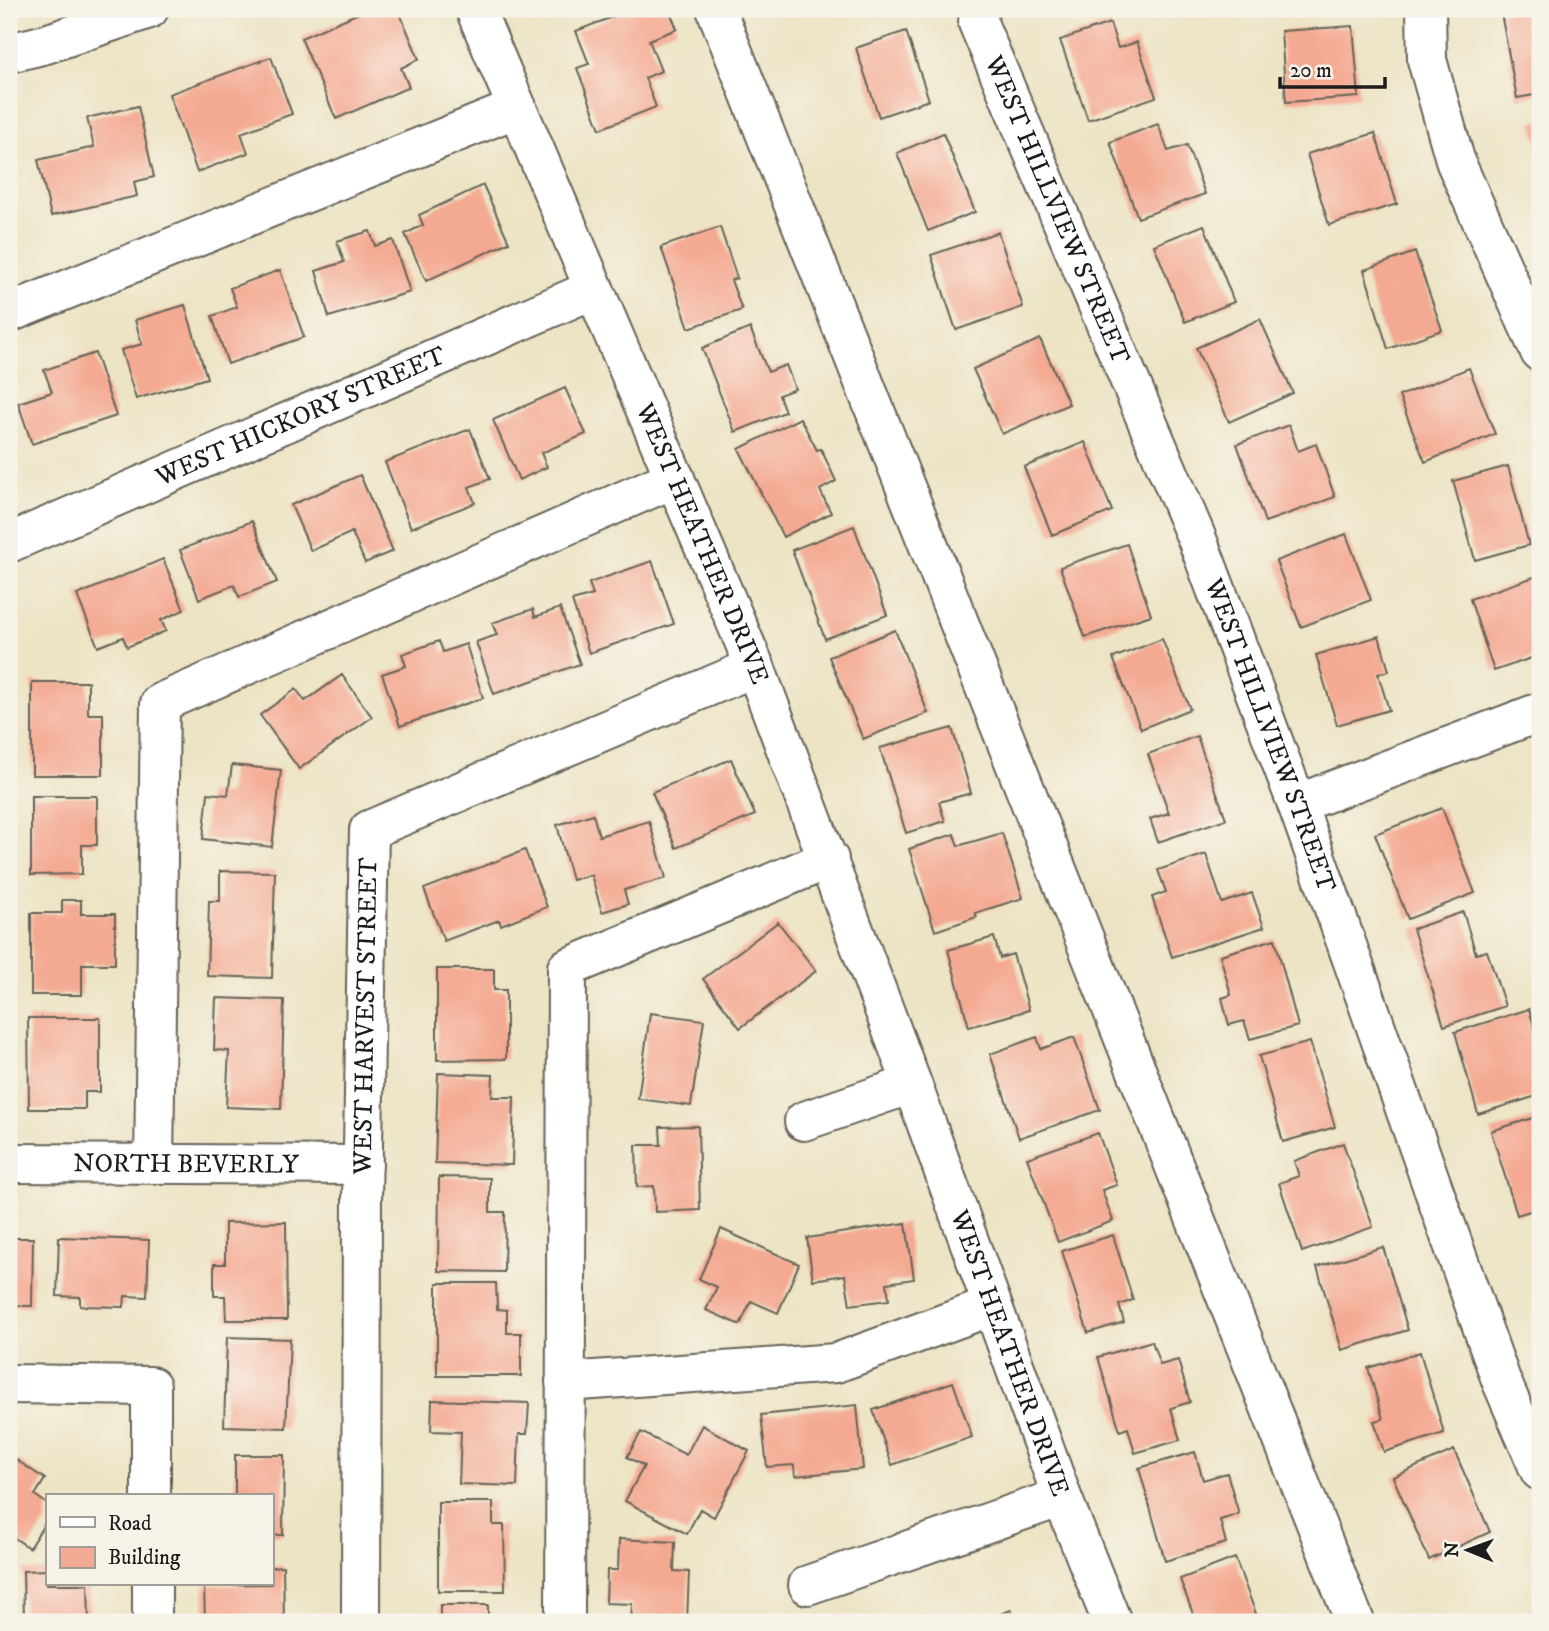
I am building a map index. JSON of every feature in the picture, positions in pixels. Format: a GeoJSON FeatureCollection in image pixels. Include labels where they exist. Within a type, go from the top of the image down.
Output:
{"type":"FeatureCollection","features":[{"type":"Feature","properties":{"kind":"street"},"geometry":{"type":"LineString","coordinates":[[9,53],[46,44],[149,9]]}},
{"type":"Feature","properties":{"kind":"street","name":"WEST HEATHER DRIVE"},"geometry":{"type":"LineString","coordinates":[[475,9],[755,667],[829,859],[1062,1497],[1112,1622]]}},
{"type":"Feature","properties":{"kind":"street"},"geometry":{"type":"LineString","coordinates":[[716,9],[1355,1622]]}},
{"type":"Feature","properties":{"kind":"street","name":"WEST HILLVIEW STREET"},"geometry":{"type":"LineString","coordinates":[[979,9],[978,23],[1197,538],[1297,804],[1496,1367],[1540,1471]]}},
{"type":"Feature","properties":{"kind":"street"},"geometry":{"type":"LineString","coordinates":[[1426,9],[1426,60],[1456,163],[1540,352]]}},
{"type":"Feature","properties":{"kind":"street"},"geometry":{"type":"LineString","coordinates":[[9,313],[517,108]]}},
{"type":"Feature","properties":{"kind":"street","name":"WEST HICKORY STREET"},"geometry":{"type":"LineString","coordinates":[[9,543],[594,289]]}},
{"type":"Feature","properties":{"kind":"street"},"geometry":{"type":"LineString","coordinates":[[154,1164],[160,703],[675,478]]}},
{"type":"Feature","properties":{"kind":"street","name":"WEST HARVEST STREET"},"geometry":{"type":"LineString","coordinates":[[361,1622],[363,1165],[369,830],[755,667]]}},
{"type":"Feature","properties":{"kind":"street"},"geometry":{"type":"LineString","coordinates":[[1297,804],[1540,712]]}},
{"type":"Feature","properties":{"kind":"street"},"geometry":{"type":"LineString","coordinates":[[565,1622],[567,968],[829,859]]}},
{"type":"Feature","properties":{"kind":"street"},"geometry":{"type":"LineString","coordinates":[[804,1121],[912,1084]]}},
{"type":"Feature","properties":{"kind":"street","name":"NORTH BEVERLY"},"geometry":{"type":"LineString","coordinates":[[9,1163],[363,1165]]}},
{"type":"Feature","properties":{"kind":"street"},"geometry":{"type":"LineString","coordinates":[[565,1382],[836,1363],[992,1306]]}},
{"type":"Feature","properties":{"kind":"street"},"geometry":{"type":"LineString","coordinates":[[9,1384],[151,1386],[152,1494]]}},
{"type":"Feature","properties":{"kind":"street"},"geometry":{"type":"LineString","coordinates":[[808,1585],[1062,1497]]}},
{"type":"Feature","properties":{"kind":"street"},"geometry":{"type":"LineString","coordinates":[[152,1586],[152,1622]]}},
{"type":"Feature","properties":{"kind":"building"},"geometry":{"type":"Polygon","coordinates":[[[368,9],[398,9],[419,59],[401,68],[409,87],[336,119],[301,38],[368,9]]]}},
{"type":"Feature","properties":{"kind":"building"},"geometry":{"type":"Polygon","coordinates":[[[633,9],[669,9],[677,29],[649,40],[661,71],[645,78],[656,107],[600,129],[577,68],[589,64],[576,31],[633,9]]]}},
{"type":"Feature","properties":{"kind":"building"},"geometry":{"type":"Polygon","coordinates":[[[1540,9],[1540,94],[1517,98],[1501,13],[1540,9]]]}},
{"type":"Feature","properties":{"kind":"building"},"geometry":{"type":"Polygon","coordinates":[[[1110,23],[1118,48],[1137,42],[1156,97],[1088,120],[1060,40],[1110,23]]]}},
{"type":"Feature","properties":{"kind":"building"},"geometry":{"type":"Polygon","coordinates":[[[1353,26],[1359,97],[1286,102],[1281,31],[1353,26]]]}},
{"type":"Feature","properties":{"kind":"building"},"geometry":{"type":"Polygon","coordinates":[[[906,31],[929,100],[879,117],[856,48],[906,31]]]}},
{"type":"Feature","properties":{"kind":"building"},"geometry":{"type":"Polygon","coordinates":[[[271,57],[292,114],[241,133],[248,153],[197,172],[169,94],[271,57]]]}},
{"type":"Feature","properties":{"kind":"building"},"geometry":{"type":"Polygon","coordinates":[[[138,106],[154,177],[134,182],[137,196],[51,216],[38,160],[94,147],[87,118],[138,106]]]}},
{"type":"Feature","properties":{"kind":"building"},"geometry":{"type":"Polygon","coordinates":[[[1540,120],[1540,149],[1532,123],[1540,120]]]}},
{"type":"Feature","properties":{"kind":"building"},"geometry":{"type":"Polygon","coordinates":[[[1158,124],[1168,151],[1187,145],[1205,194],[1138,218],[1110,142],[1158,124]]]}},
{"type":"Feature","properties":{"kind":"building"},"geometry":{"type":"Polygon","coordinates":[[[943,133],[975,212],[928,231],[897,153],[943,133]]]}},
{"type":"Feature","properties":{"kind":"building"},"geometry":{"type":"Polygon","coordinates":[[[1375,133],[1397,204],[1329,225],[1307,154],[1375,133]]]}},
{"type":"Feature","properties":{"kind":"building"},"geometry":{"type":"Polygon","coordinates":[[[483,185],[509,242],[426,281],[405,234],[423,225],[419,215],[483,185]]]}},
{"type":"Feature","properties":{"kind":"building"},"geometry":{"type":"Polygon","coordinates":[[[1204,225],[1234,302],[1185,322],[1154,245],[1204,225]]]}},
{"type":"Feature","properties":{"kind":"building"},"geometry":{"type":"Polygon","coordinates":[[[720,227],[737,278],[731,280],[742,310],[689,328],[661,247],[720,227]]]}},
{"type":"Feature","properties":{"kind":"building"},"geometry":{"type":"Polygon","coordinates":[[[370,231],[375,246],[393,240],[410,292],[329,317],[316,271],[344,262],[337,241],[370,231]]]}},
{"type":"Feature","properties":{"kind":"building"},"geometry":{"type":"Polygon","coordinates":[[[998,232],[1023,307],[956,330],[931,255],[998,232]]]}},
{"type":"Feature","properties":{"kind":"building"},"geometry":{"type":"Polygon","coordinates":[[[1415,252],[1442,330],[1388,349],[1364,270],[1415,252]]]}},
{"type":"Feature","properties":{"kind":"building"},"geometry":{"type":"Polygon","coordinates":[[[280,270],[304,337],[228,364],[212,316],[237,307],[230,288],[280,270]]]}},
{"type":"Feature","properties":{"kind":"building"},"geometry":{"type":"Polygon","coordinates":[[[185,305],[207,378],[136,399],[121,350],[142,344],[135,320],[185,305]]]}},
{"type":"Feature","properties":{"kind":"building"},"geometry":{"type":"Polygon","coordinates":[[[1260,319],[1293,393],[1229,422],[1196,348],[1260,319]]]}},
{"type":"Feature","properties":{"kind":"building"},"geometry":{"type":"Polygon","coordinates":[[[750,328],[768,372],[786,365],[795,389],[779,395],[785,412],[735,432],[702,348],[750,328]]]}},
{"type":"Feature","properties":{"kind":"building"},"geometry":{"type":"Polygon","coordinates":[[[1040,339],[1069,404],[1002,434],[973,369],[1040,339]]]}},
{"type":"Feature","properties":{"kind":"building"},"geometry":{"type":"Polygon","coordinates":[[[95,353],[116,416],[32,444],[18,403],[52,392],[44,370],[95,353]]]}},
{"type":"Feature","properties":{"kind":"building"},"geometry":{"type":"Polygon","coordinates":[[[1469,368],[1495,434],[1425,462],[1399,396],[1469,368]]]}},
{"type":"Feature","properties":{"kind":"building"},"geometry":{"type":"Polygon","coordinates":[[[565,388],[586,434],[541,453],[547,467],[519,480],[493,420],[565,388]]]}},
{"type":"Feature","properties":{"kind":"building"},"geometry":{"type":"Polygon","coordinates":[[[800,418],[817,450],[821,449],[836,481],[820,490],[831,513],[783,537],[739,449],[800,418]]]}},
{"type":"Feature","properties":{"kind":"building"},"geometry":{"type":"Polygon","coordinates":[[[1289,425],[1298,451],[1316,444],[1335,497],[1265,522],[1237,444],[1289,425]]]}},
{"type":"Feature","properties":{"kind":"building"},"geometry":{"type":"Polygon","coordinates":[[[470,429],[490,479],[469,487],[475,503],[411,528],[385,462],[470,429]]]}},
{"type":"Feature","properties":{"kind":"building"},"geometry":{"type":"Polygon","coordinates":[[[1085,442],[1112,511],[1052,535],[1024,467],[1085,442]]]}},
{"type":"Feature","properties":{"kind":"building"},"geometry":{"type":"Polygon","coordinates":[[[1508,466],[1529,545],[1475,560],[1453,481],[1508,466]]]}},
{"type":"Feature","properties":{"kind":"building"},"geometry":{"type":"Polygon","coordinates":[[[360,475],[393,551],[365,563],[352,532],[311,551],[291,505],[360,475]]]}},
{"type":"Feature","properties":{"kind":"building"},"geometry":{"type":"Polygon","coordinates":[[[252,521],[277,582],[239,597],[234,585],[199,599],[180,550],[252,521]]]}},
{"type":"Feature","properties":{"kind":"building"},"geometry":{"type":"Polygon","coordinates":[[[854,526],[887,615],[825,639],[792,550],[854,526]]]}},
{"type":"Feature","properties":{"kind":"building"},"geometry":{"type":"Polygon","coordinates":[[[1346,534],[1371,600],[1301,627],[1276,561],[1346,534]]]}},
{"type":"Feature","properties":{"kind":"building"},"geometry":{"type":"Polygon","coordinates":[[[1127,544],[1151,615],[1085,637],[1060,567],[1127,544]]]}},
{"type":"Feature","properties":{"kind":"building"},"geometry":{"type":"Polygon","coordinates":[[[163,559],[184,610],[161,620],[166,631],[127,647],[123,637],[98,647],[77,595],[163,559]]]}},
{"type":"Feature","properties":{"kind":"building"},"geometry":{"type":"Polygon","coordinates":[[[652,561],[674,624],[589,653],[572,601],[593,595],[589,583],[652,561]]]}},
{"type":"Feature","properties":{"kind":"building"},"geometry":{"type":"Polygon","coordinates":[[[1540,575],[1540,655],[1494,671],[1470,599],[1540,575]]]}},
{"type":"Feature","properties":{"kind":"building"},"geometry":{"type":"Polygon","coordinates":[[[560,608],[580,664],[494,694],[476,642],[497,635],[492,623],[533,609],[535,617],[560,608]]]}},
{"type":"Feature","properties":{"kind":"building"},"geometry":{"type":"Polygon","coordinates":[[[895,630],[928,713],[863,739],[829,657],[895,630]]]}},
{"type":"Feature","properties":{"kind":"building"},"geometry":{"type":"Polygon","coordinates":[[[1379,636],[1389,671],[1378,674],[1389,710],[1337,725],[1316,655],[1379,636]]]}},
{"type":"Feature","properties":{"kind":"building"},"geometry":{"type":"Polygon","coordinates":[[[1162,639],[1190,709],[1141,729],[1113,658],[1162,639]]]}},
{"type":"Feature","properties":{"kind":"building"},"geometry":{"type":"Polygon","coordinates":[[[439,641],[443,652],[466,644],[483,698],[400,726],[382,674],[406,666],[402,654],[439,641]]]}},
{"type":"Feature","properties":{"kind":"building"},"geometry":{"type":"Polygon","coordinates":[[[342,675],[372,717],[299,769],[260,715],[296,689],[305,701],[342,675]]]}},
{"type":"Feature","properties":{"kind":"building"},"geometry":{"type":"Polygon","coordinates":[[[32,682],[88,682],[88,714],[103,714],[103,775],[32,775],[32,682]]]}},
{"type":"Feature","properties":{"kind":"building"},"geometry":{"type":"Polygon","coordinates":[[[952,728],[971,793],[939,802],[945,821],[906,833],[880,748],[952,728]]]}},
{"type":"Feature","properties":{"kind":"building"},"geometry":{"type":"Polygon","coordinates":[[[1197,736],[1226,819],[1158,842],[1150,819],[1169,813],[1148,754],[1197,736]]]}},
{"type":"Feature","properties":{"kind":"building"},"geometry":{"type":"Polygon","coordinates":[[[731,759],[755,815],[676,848],[652,792],[731,759]]]}},
{"type":"Feature","properties":{"kind":"building"},"geometry":{"type":"Polygon","coordinates":[[[232,765],[281,770],[272,847],[203,839],[208,793],[228,795],[232,765]]]}},
{"type":"Feature","properties":{"kind":"building"},"geometry":{"type":"Polygon","coordinates":[[[31,796],[97,796],[97,845],[82,845],[82,874],[31,875],[31,796]]]}},
{"type":"Feature","properties":{"kind":"building"},"geometry":{"type":"Polygon","coordinates":[[[1442,808],[1475,893],[1408,919],[1375,834],[1442,808]]]}},
{"type":"Feature","properties":{"kind":"building"},"geometry":{"type":"Polygon","coordinates":[[[593,814],[599,836],[649,821],[666,878],[624,890],[628,904],[602,912],[591,875],[572,880],[557,825],[593,814]]]}},
{"type":"Feature","properties":{"kind":"building"},"geometry":{"type":"Polygon","coordinates":[[[1002,833],[1023,898],[975,913],[977,917],[935,931],[909,849],[954,834],[958,846],[1002,833]]]}},
{"type":"Feature","properties":{"kind":"building"},"geometry":{"type":"Polygon","coordinates":[[[525,850],[547,907],[501,925],[499,920],[444,941],[424,889],[525,850]]]}},
{"type":"Feature","properties":{"kind":"building"},"geometry":{"type":"Polygon","coordinates":[[[1206,854],[1222,903],[1252,893],[1264,927],[1172,957],[1152,897],[1166,892],[1158,870],[1206,854]]]}},
{"type":"Feature","properties":{"kind":"building"},"geometry":{"type":"Polygon","coordinates":[[[220,871],[275,872],[272,978],[207,976],[209,901],[220,901],[220,871]]]}},
{"type":"Feature","properties":{"kind":"building"},"geometry":{"type":"Polygon","coordinates":[[[62,900],[81,900],[81,914],[115,914],[115,964],[82,964],[82,995],[31,995],[31,913],[62,913],[62,900]]]}},
{"type":"Feature","properties":{"kind":"building"},"geometry":{"type":"Polygon","coordinates":[[[1463,912],[1476,954],[1487,951],[1505,1006],[1444,1026],[1413,929],[1463,912]]]}},
{"type":"Feature","properties":{"kind":"building"},"geometry":{"type":"Polygon","coordinates":[[[778,922],[816,971],[740,1028],[703,979],[778,922]]]}},
{"type":"Feature","properties":{"kind":"building"},"geometry":{"type":"Polygon","coordinates":[[[994,937],[1000,958],[1013,954],[1029,1010],[969,1027],[948,950],[994,937]]]}},
{"type":"Feature","properties":{"kind":"building"},"geometry":{"type":"Polygon","coordinates":[[[1275,939],[1298,1026],[1250,1039],[1244,1021],[1229,1025],[1222,998],[1231,995],[1220,955],[1275,939]]]}},
{"type":"Feature","properties":{"kind":"building"},"geometry":{"type":"Polygon","coordinates":[[[437,969],[494,969],[494,990],[506,990],[506,1059],[437,1060],[437,969]]]}},
{"type":"Feature","properties":{"kind":"building"},"geometry":{"type":"Polygon","coordinates":[[[216,998],[284,1000],[281,1109],[226,1107],[229,1051],[214,1050],[216,998]]]}},
{"type":"Feature","properties":{"kind":"building"},"geometry":{"type":"Polygon","coordinates":[[[1529,1009],[1540,1047],[1540,1095],[1478,1114],[1455,1032],[1529,1009]]]}},
{"type":"Feature","properties":{"kind":"building"},"geometry":{"type":"Polygon","coordinates":[[[650,1013],[704,1020],[691,1106],[638,1099],[650,1013]]]}},
{"type":"Feature","properties":{"kind":"building"},"geometry":{"type":"Polygon","coordinates":[[[28,1018],[100,1018],[100,1092],[85,1092],[85,1109],[29,1109],[28,1018]]]}},
{"type":"Feature","properties":{"kind":"building"},"geometry":{"type":"Polygon","coordinates":[[[1037,1037],[1041,1049],[1074,1037],[1100,1110],[1019,1138],[990,1054],[1037,1037]]]}},
{"type":"Feature","properties":{"kind":"building"},"geometry":{"type":"Polygon","coordinates":[[[1310,1042],[1335,1127],[1283,1142],[1259,1056],[1310,1042]]]}},
{"type":"Feature","properties":{"kind":"building"},"geometry":{"type":"Polygon","coordinates":[[[438,1073],[493,1075],[492,1097],[514,1097],[512,1165],[435,1163],[438,1073]]]}},
{"type":"Feature","properties":{"kind":"building"},"geometry":{"type":"Polygon","coordinates":[[[1536,1117],[1540,1130],[1540,1208],[1517,1215],[1491,1131],[1536,1117]]]}},
{"type":"Feature","properties":{"kind":"building"},"geometry":{"type":"Polygon","coordinates":[[[698,1126],[700,1210],[655,1212],[654,1186],[637,1187],[636,1145],[661,1145],[660,1127],[698,1126]]]}},
{"type":"Feature","properties":{"kind":"building"},"geometry":{"type":"Polygon","coordinates":[[[1098,1133],[1117,1185],[1102,1190],[1113,1221],[1058,1242],[1027,1158],[1098,1133]]]}},
{"type":"Feature","properties":{"kind":"building"},"geometry":{"type":"Polygon","coordinates":[[[1343,1143],[1373,1227],[1302,1252],[1279,1183],[1299,1176],[1294,1161],[1343,1143]]]}},
{"type":"Feature","properties":{"kind":"building"},"geometry":{"type":"Polygon","coordinates":[[[439,1177],[490,1178],[490,1212],[505,1212],[504,1272],[438,1271],[439,1177]]]}},
{"type":"Feature","properties":{"kind":"building"},"geometry":{"type":"Polygon","coordinates":[[[286,1222],[287,1320],[226,1320],[225,1296],[214,1296],[214,1264],[225,1264],[225,1223],[286,1222]]]}},
{"type":"Feature","properties":{"kind":"building"},"geometry":{"type":"Polygon","coordinates":[[[906,1223],[914,1279],[887,1283],[889,1300],[850,1305],[845,1275],[813,1280],[807,1238],[906,1223]]]}},
{"type":"Feature","properties":{"kind":"building"},"geometry":{"type":"Polygon","coordinates":[[[721,1229],[799,1264],[778,1313],[751,1301],[740,1325],[706,1310],[717,1287],[699,1279],[721,1229]]]}},
{"type":"Feature","properties":{"kind":"building"},"geometry":{"type":"Polygon","coordinates":[[[1113,1235],[1133,1300],[1119,1305],[1124,1322],[1088,1333],[1062,1251],[1113,1235]]]}},
{"type":"Feature","properties":{"kind":"building"},"geometry":{"type":"Polygon","coordinates":[[[59,1237],[149,1240],[147,1297],[125,1296],[124,1307],[80,1306],[80,1297],[57,1296],[59,1237]]]}},
{"type":"Feature","properties":{"kind":"building"},"geometry":{"type":"Polygon","coordinates":[[[9,1238],[33,1238],[32,1306],[9,1306],[9,1238]]]}},
{"type":"Feature","properties":{"kind":"building"},"geometry":{"type":"Polygon","coordinates":[[[1383,1247],[1408,1330],[1342,1350],[1317,1267],[1383,1247]]]}},
{"type":"Feature","properties":{"kind":"building"},"geometry":{"type":"Polygon","coordinates":[[[437,1283],[496,1283],[497,1309],[507,1310],[507,1333],[521,1333],[521,1376],[437,1376],[437,1283]]]}},
{"type":"Feature","properties":{"kind":"building"},"geometry":{"type":"Polygon","coordinates":[[[227,1337],[290,1339],[286,1428],[224,1426],[227,1337]]]}},
{"type":"Feature","properties":{"kind":"building"},"geometry":{"type":"Polygon","coordinates":[[[1152,1341],[1160,1365],[1178,1360],[1190,1402],[1171,1408],[1180,1440],[1135,1453],[1128,1428],[1120,1431],[1098,1357],[1152,1341]]]}},
{"type":"Feature","properties":{"kind":"building"},"geometry":{"type":"Polygon","coordinates":[[[1420,1352],[1444,1433],[1384,1452],[1374,1421],[1383,1419],[1368,1368],[1420,1352]]]}},
{"type":"Feature","properties":{"kind":"building"},"geometry":{"type":"Polygon","coordinates":[[[953,1382],[972,1437],[892,1465],[873,1410],[953,1382]]]}},
{"type":"Feature","properties":{"kind":"building"},"geometry":{"type":"Polygon","coordinates":[[[432,1400],[529,1403],[527,1434],[519,1434],[517,1486],[459,1484],[461,1432],[431,1431],[432,1400]]]}},
{"type":"Feature","properties":{"kind":"building"},"geometry":{"type":"Polygon","coordinates":[[[857,1405],[863,1469],[795,1476],[794,1465],[767,1467],[761,1415],[857,1405]]]}},
{"type":"Feature","properties":{"kind":"building"},"geometry":{"type":"Polygon","coordinates":[[[702,1425],[749,1451],[714,1517],[700,1509],[687,1534],[625,1501],[644,1466],[627,1457],[641,1432],[686,1455],[702,1425]]]}},
{"type":"Feature","properties":{"kind":"building"},"geometry":{"type":"Polygon","coordinates":[[[1454,1450],[1490,1532],[1429,1560],[1393,1477],[1454,1450]]]}},
{"type":"Feature","properties":{"kind":"building"},"geometry":{"type":"Polygon","coordinates":[[[1195,1452],[1203,1480],[1227,1473],[1239,1514],[1220,1520],[1226,1543],[1165,1561],[1139,1468],[1195,1452]]]}},
{"type":"Feature","properties":{"kind":"building"},"geometry":{"type":"Polygon","coordinates":[[[235,1455],[284,1455],[283,1535],[273,1535],[273,1494],[235,1494],[235,1455]]]}},
{"type":"Feature","properties":{"kind":"building"},"geometry":{"type":"Polygon","coordinates":[[[15,1459],[45,1479],[35,1495],[46,1503],[46,1522],[29,1548],[9,1534],[9,1469],[15,1459]]]}},
{"type":"Feature","properties":{"kind":"building"},"geometry":{"type":"Polygon","coordinates":[[[438,1502],[493,1502],[493,1525],[504,1525],[505,1591],[438,1591],[438,1502]]]}},
{"type":"Feature","properties":{"kind":"building"},"geometry":{"type":"Polygon","coordinates":[[[619,1539],[675,1542],[674,1571],[689,1572],[687,1622],[631,1622],[632,1604],[606,1603],[607,1570],[618,1570],[619,1539]]]}},
{"type":"Feature","properties":{"kind":"building"},"geometry":{"type":"Polygon","coordinates":[[[1235,1558],[1259,1622],[1196,1622],[1180,1579],[1235,1558]]]}},
{"type":"Feature","properties":{"kind":"building"},"geometry":{"type":"Polygon","coordinates":[[[283,1566],[284,1622],[205,1622],[204,1586],[273,1586],[273,1567],[283,1566]]]}},
{"type":"Feature","properties":{"kind":"building"},"geometry":{"type":"Polygon","coordinates":[[[46,1570],[46,1586],[88,1586],[89,1622],[24,1622],[23,1571],[46,1570]]]}},
{"type":"Feature","properties":{"kind":"building"},"geometry":{"type":"Polygon","coordinates":[[[440,1605],[488,1605],[488,1622],[440,1622],[440,1605]]]}},
{"type":"Feature","properties":{"kind":"building"},"geometry":{"type":"Polygon","coordinates":[[[1011,1610],[1016,1622],[979,1622],[1011,1610]]]}}]}
